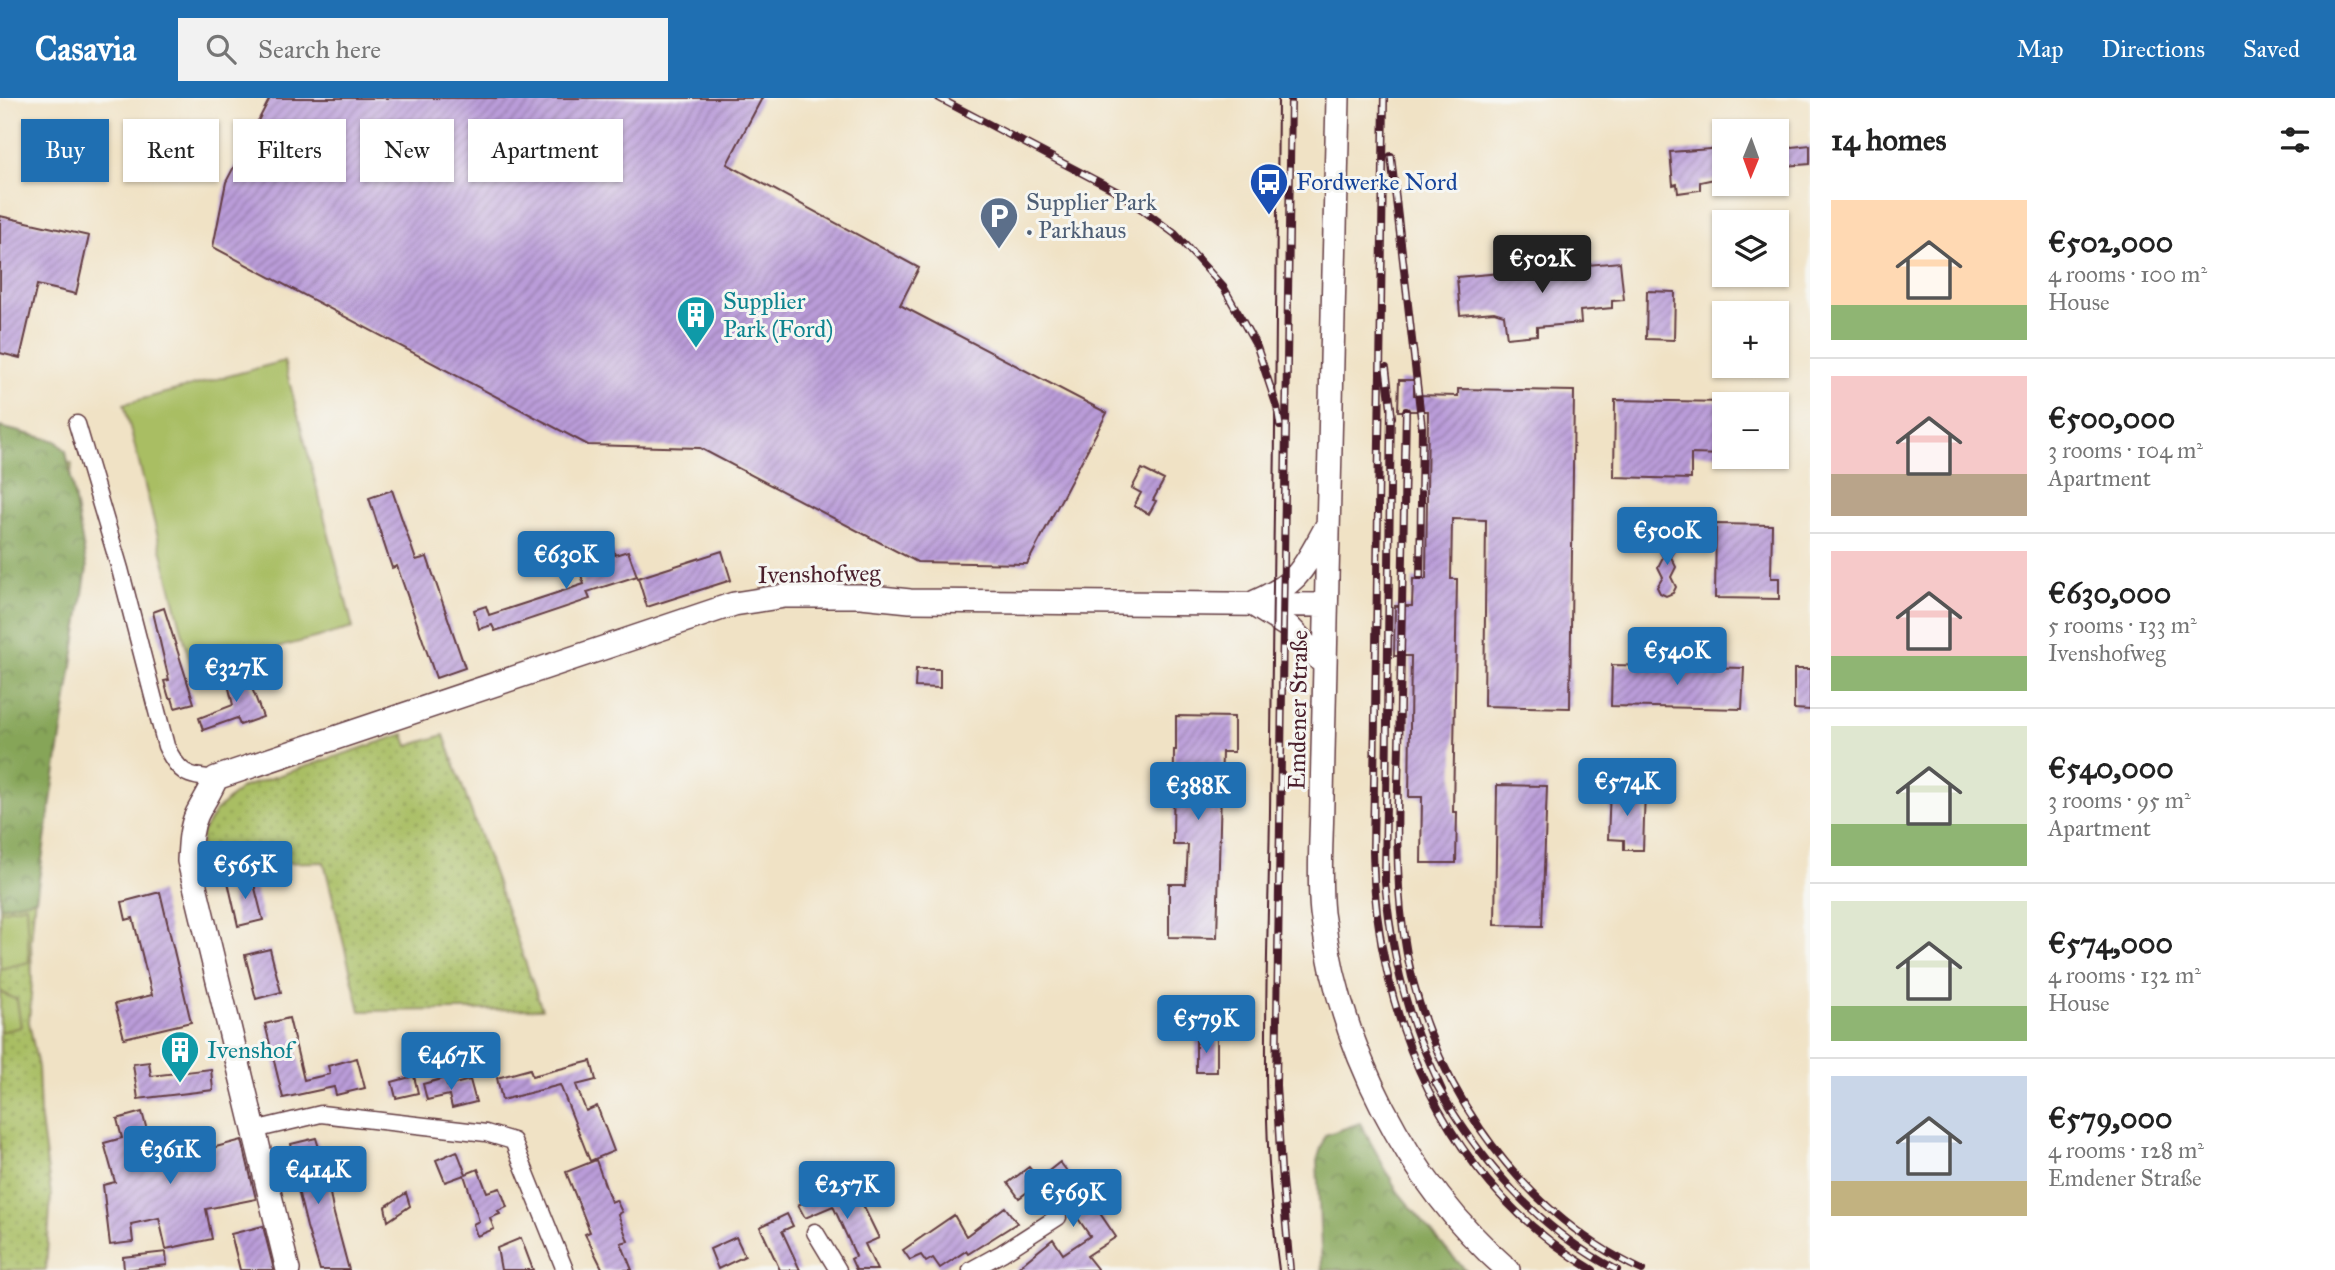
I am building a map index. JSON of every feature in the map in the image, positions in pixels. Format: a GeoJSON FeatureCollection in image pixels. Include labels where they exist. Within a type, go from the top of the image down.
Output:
{"type":"FeatureCollection","features":[{"type":"Feature","properties":{"kind":"street","name":"Emdener Straße"},"geometry":{"type":"LineString","coordinates":[[1338,98],[1322,911],[1339,993],[1367,1074],[1408,1153],[1458,1220],[1508,1270]]}},
{"type":"Feature","properties":{"kind":"street"},"geometry":{"type":"LineString","coordinates":[[78,424],[120,569],[166,746],[173,762],[183,772],[199,778],[216,778],[191,833],[189,861],[288,1270]]}},
{"type":"Feature","properties":{"kind":"street"},"geometry":{"type":"LineString","coordinates":[[1252,604],[1297,578],[1328,523]]}},
{"type":"Feature","properties":{"kind":"street","name":"Ivenshofweg"},"geometry":{"type":"LineString","coordinates":[[216,778],[734,604],[785,596],[861,596],[910,601],[1326,605]]}},
{"type":"Feature","properties":{"kind":"street"},"geometry":{"type":"LineString","coordinates":[[1252,604],[1289,627],[1325,665]]}},
{"type":"Feature","properties":{"kind":"street"},"geometry":{"type":"LineString","coordinates":[[254,1130],[321,1114],[486,1133],[513,1141],[565,1270]]}},
{"type":"Feature","properties":{"kind":"street"},"geometry":{"type":"LineString","coordinates":[[971,1270],[1058,1217]]}},
{"type":"Feature","properties":{"kind":"street"},"geometry":{"type":"LineString","coordinates":[[816,1232],[838,1270]]}},
{"type":"Feature","properties":{"kind":"green space"},"geometry":{"type":"Polygon","coordinates":[[[284,361],[353,628],[192,670],[124,404],[284,361]]]}},
{"type":"Feature","properties":{"kind":"green space"},"geometry":{"type":"Polygon","coordinates":[[[0,427],[56,441],[66,451],[87,568],[36,899],[0,907],[0,427]]]}},
{"type":"Feature","properties":{"kind":"green space"},"geometry":{"type":"Polygon","coordinates":[[[0,451],[61,459],[72,464],[31,941],[29,1022],[38,1067],[40,1113],[51,1195],[46,1270],[0,1270],[0,451]]]}},
{"type":"Feature","properties":{"kind":"green space"},"geometry":{"type":"Polygon","coordinates":[[[404,734],[408,746],[444,735],[542,1009],[360,1011],[324,862],[200,864],[202,833],[216,811],[241,788],[404,734]]]}},
{"type":"Feature","properties":{"kind":"green space"},"geometry":{"type":"Polygon","coordinates":[[[26,905],[29,962],[0,969],[0,911],[26,905]]]}},
{"type":"Feature","properties":{"kind":"green space"},"geometry":{"type":"Polygon","coordinates":[[[0,992],[17,1000],[21,1027],[0,1032],[0,992]]]}},
{"type":"Feature","properties":{"kind":"green space"},"geometry":{"type":"Polygon","coordinates":[[[1360,1123],[1398,1192],[1466,1270],[1322,1270],[1317,1161],[1325,1135],[1360,1123]]]}},
{"type":"Feature","properties":{"kind":"building","name":"Supplier Park (Ford)"},"geometry":{"type":"Polygon","coordinates":[[[270,98],[762,98],[727,164],[919,268],[900,305],[1107,413],[1027,564],[917,562],[700,448],[588,445],[213,247],[226,182],[233,169],[233,182],[346,182],[346,119],[259,119],[270,98]]]}},
{"type":"Feature","properties":{"kind":"building"},"geometry":{"type":"Polygon","coordinates":[[[1810,145],[1810,164],[1789,166],[1789,147],[1810,145]]]}},
{"type":"Feature","properties":{"kind":"building"},"geometry":{"type":"Polygon","coordinates":[[[1712,149],[1712,180],[1700,182],[1700,190],[1678,193],[1677,184],[1673,185],[1670,152],[1712,149]]]}},
{"type":"Feature","properties":{"kind":"building"},"geometry":{"type":"Polygon","coordinates":[[[0,216],[89,236],[76,294],[37,285],[20,358],[0,353],[0,216]]]}},
{"type":"Feature","properties":{"kind":"building"},"geometry":{"type":"Polygon","coordinates":[[[1620,262],[1624,300],[1612,301],[1612,308],[1580,311],[1581,323],[1537,327],[1537,335],[1507,338],[1504,315],[1494,312],[1460,315],[1457,277],[1620,262]]]}},
{"type":"Feature","properties":{"kind":"building"},"geometry":{"type":"Polygon","coordinates":[[[1647,291],[1675,292],[1674,340],[1646,339],[1647,291]]]}},
{"type":"Feature","properties":{"kind":"building"},"geometry":{"type":"Polygon","coordinates":[[[1399,380],[1414,380],[1414,395],[1458,396],[1458,389],[1574,391],[1570,708],[1484,706],[1486,520],[1452,519],[1451,579],[1457,579],[1453,812],[1457,812],[1456,863],[1421,863],[1422,797],[1409,797],[1411,656],[1394,656],[1395,606],[1412,606],[1413,579],[1426,579],[1428,411],[1398,411],[1399,380]]]}},
{"type":"Feature","properties":{"kind":"building"},"geometry":{"type":"Polygon","coordinates":[[[1615,400],[1712,402],[1712,455],[1691,454],[1691,479],[1614,477],[1615,400]]]}},
{"type":"Feature","properties":{"kind":"building"},"geometry":{"type":"Polygon","coordinates":[[[1142,469],[1164,480],[1149,514],[1134,506],[1141,493],[1132,488],[1142,469]]]}},
{"type":"Feature","properties":{"kind":"building"},"geometry":{"type":"Polygon","coordinates":[[[392,490],[416,560],[427,557],[465,668],[436,678],[397,566],[392,568],[369,498],[392,490]]]}},
{"type":"Feature","properties":{"kind":"building"},"geometry":{"type":"Polygon","coordinates":[[[1716,524],[1772,525],[1771,578],[1779,578],[1779,599],[1715,598],[1716,524]]]}},
{"type":"Feature","properties":{"kind":"building"},"geometry":{"type":"Polygon","coordinates":[[[1668,538],[1674,541],[1677,547],[1671,557],[1676,567],[1671,577],[1676,587],[1673,593],[1666,596],[1660,593],[1657,587],[1663,577],[1658,567],[1663,557],[1658,547],[1661,541],[1668,538]]]}},
{"type":"Feature","properties":{"kind":"building"},"geometry":{"type":"Polygon","coordinates":[[[613,549],[615,555],[628,551],[637,576],[587,592],[590,599],[495,631],[492,625],[479,629],[474,610],[486,606],[489,615],[584,584],[576,560],[613,549]]]}},
{"type":"Feature","properties":{"kind":"building"},"geometry":{"type":"Polygon","coordinates":[[[722,551],[731,580],[647,607],[638,578],[722,551]]]}},
{"type":"Feature","properties":{"kind":"building"},"geometry":{"type":"Polygon","coordinates":[[[164,608],[194,703],[175,708],[164,681],[169,680],[153,612],[164,608]]]}},
{"type":"Feature","properties":{"kind":"building"},"geometry":{"type":"Polygon","coordinates":[[[1612,665],[1744,668],[1742,709],[1611,706],[1612,665]]]}},
{"type":"Feature","properties":{"kind":"building"},"geometry":{"type":"Polygon","coordinates":[[[916,669],[940,669],[940,688],[915,687],[916,669]]]}},
{"type":"Feature","properties":{"kind":"building"},"geometry":{"type":"Polygon","coordinates":[[[1794,669],[1810,669],[1810,710],[1794,709],[1794,669]]]}},
{"type":"Feature","properties":{"kind":"building"},"geometry":{"type":"Polygon","coordinates":[[[245,670],[263,717],[240,725],[237,718],[203,730],[199,718],[233,705],[226,676],[245,670]]]}},
{"type":"Feature","properties":{"kind":"building"},"geometry":{"type":"Polygon","coordinates":[[[1176,716],[1234,717],[1234,752],[1222,752],[1217,938],[1169,937],[1169,884],[1186,884],[1188,845],[1173,845],[1176,716]]]}},
{"type":"Feature","properties":{"kind":"building"},"geometry":{"type":"Polygon","coordinates":[[[1497,785],[1547,786],[1542,926],[1495,925],[1497,785]]]}},
{"type":"Feature","properties":{"kind":"building"},"geometry":{"type":"Polygon","coordinates":[[[1610,789],[1645,790],[1643,850],[1624,850],[1624,840],[1608,839],[1610,789]]]}},
{"type":"Feature","properties":{"kind":"building"},"geometry":{"type":"Polygon","coordinates":[[[252,876],[263,920],[238,926],[228,882],[252,876]]]}},
{"type":"Feature","properties":{"kind":"building"},"geometry":{"type":"Polygon","coordinates":[[[160,892],[191,1022],[124,1038],[115,1004],[152,995],[133,918],[126,920],[122,902],[160,892]]]}},
{"type":"Feature","properties":{"kind":"building"},"geometry":{"type":"Polygon","coordinates":[[[270,949],[281,992],[256,999],[245,955],[270,949]]]}},
{"type":"Feature","properties":{"kind":"building"},"geometry":{"type":"Polygon","coordinates":[[[289,1018],[304,1080],[330,1074],[328,1066],[357,1058],[365,1088],[336,1095],[334,1087],[283,1098],[265,1024],[289,1018]]]}},
{"type":"Feature","properties":{"kind":"building"},"geometry":{"type":"Polygon","coordinates":[[[1196,1037],[1217,1038],[1217,1072],[1196,1072],[1196,1037]]]}},
{"type":"Feature","properties":{"kind":"building"},"geometry":{"type":"Polygon","coordinates":[[[591,1061],[596,1080],[576,1085],[586,1111],[597,1106],[614,1151],[590,1161],[560,1085],[502,1100],[497,1078],[530,1069],[532,1076],[591,1061]]]}},
{"type":"Feature","properties":{"kind":"building","name":"Ivenshof"},"geometry":{"type":"Polygon","coordinates":[[[149,1062],[151,1076],[211,1069],[213,1090],[138,1099],[133,1064],[149,1062]]]}},
{"type":"Feature","properties":{"kind":"building"},"geometry":{"type":"Polygon","coordinates":[[[414,1076],[418,1093],[396,1098],[392,1082],[414,1076]]]}},
{"type":"Feature","properties":{"kind":"building"},"geometry":{"type":"Polygon","coordinates":[[[445,1078],[447,1086],[470,1080],[476,1102],[452,1108],[449,1095],[427,1100],[423,1084],[445,1078]]]}},
{"type":"Feature","properties":{"kind":"building"},"geometry":{"type":"Polygon","coordinates":[[[142,1112],[156,1163],[242,1140],[256,1199],[206,1209],[212,1239],[166,1249],[159,1218],[131,1224],[133,1242],[110,1245],[103,1185],[115,1182],[104,1143],[122,1138],[117,1119],[142,1112]]]}},
{"type":"Feature","properties":{"kind":"building"},"geometry":{"type":"Polygon","coordinates":[[[316,1138],[349,1270],[320,1270],[307,1227],[295,1178],[298,1177],[291,1144],[316,1138]]]}},
{"type":"Feature","properties":{"kind":"building"},"geometry":{"type":"Polygon","coordinates":[[[457,1151],[466,1174],[478,1169],[487,1192],[500,1188],[507,1207],[490,1218],[494,1229],[477,1236],[473,1224],[479,1221],[464,1175],[445,1182],[436,1160],[457,1151]]]}},
{"type":"Feature","properties":{"kind":"building"},"geometry":{"type":"Polygon","coordinates":[[[596,1160],[611,1202],[616,1200],[622,1212],[618,1214],[628,1241],[621,1243],[632,1270],[603,1270],[585,1234],[590,1232],[566,1172],[596,1160]]]}},
{"type":"Feature","properties":{"kind":"building"},"geometry":{"type":"Polygon","coordinates":[[[1060,1162],[1081,1189],[1085,1185],[1099,1203],[1095,1206],[1116,1237],[1087,1256],[1098,1270],[1015,1270],[1053,1239],[1063,1254],[1090,1236],[1045,1174],[1060,1162]]]}},
{"type":"Feature","properties":{"kind":"building"},"geometry":{"type":"Polygon","coordinates":[[[1029,1167],[1041,1182],[1019,1198],[1008,1183],[1029,1167]]]}},
{"type":"Feature","properties":{"kind":"building"},"geometry":{"type":"Polygon","coordinates":[[[833,1178],[842,1197],[856,1191],[879,1238],[865,1244],[877,1270],[856,1270],[851,1259],[856,1256],[833,1206],[805,1218],[798,1205],[825,1191],[821,1183],[833,1178]]]}},
{"type":"Feature","properties":{"kind":"building"},"geometry":{"type":"Polygon","coordinates":[[[406,1193],[410,1206],[388,1221],[385,1207],[406,1193]]]}},
{"type":"Feature","properties":{"kind":"building"},"geometry":{"type":"Polygon","coordinates":[[[1005,1207],[1017,1223],[940,1268],[933,1258],[926,1262],[921,1255],[910,1260],[903,1250],[954,1215],[966,1236],[1005,1207]]]}},
{"type":"Feature","properties":{"kind":"building"},"geometry":{"type":"Polygon","coordinates":[[[787,1214],[793,1226],[782,1231],[800,1270],[780,1270],[760,1227],[787,1214]]]}},
{"type":"Feature","properties":{"kind":"building"},"geometry":{"type":"Polygon","coordinates":[[[263,1226],[274,1270],[240,1270],[231,1234],[263,1226]]]}},
{"type":"Feature","properties":{"kind":"building"},"geometry":{"type":"Polygon","coordinates":[[[736,1237],[745,1256],[718,1269],[710,1249],[736,1237]]]}},
{"type":"Feature","properties":{"kind":"building"},"geometry":{"type":"Polygon","coordinates":[[[521,1238],[533,1270],[501,1270],[497,1248],[521,1238]]]}},
{"type":"Feature","properties":{"kind":"building"},"geometry":{"type":"Polygon","coordinates":[[[166,1252],[167,1265],[124,1270],[123,1257],[166,1252]]]}},
{"type":"Feature","properties":{"kind":"tram line"},"geometry":{"type":"LineString","coordinates":[[1278,98],[1266,1098],[1268,1156],[1279,1270]]}},
{"type":"Feature","properties":{"kind":"railway"},"geometry":{"type":"LineString","coordinates":[[939,98],[1120,193],[1175,234],[1224,288],[1257,347],[1277,407],[1280,426]]}},
{"type":"Feature","properties":{"kind":"railway"},"geometry":{"type":"LineString","coordinates":[[1290,1270],[1276,1085],[1291,98]]}},
{"type":"Feature","properties":{"kind":"railway"},"geometry":{"type":"LineString","coordinates":[[1384,98],[1373,852],[1377,914],[1388,975],[1405,1034],[1429,1090],[1459,1143],[1497,1191],[1541,1234],[1593,1270]]}},
{"type":"Feature","properties":{"kind":"railway"},"geometry":{"type":"LineString","coordinates":[[1391,156],[1422,427],[1420,577]]}},
{"type":"Feature","properties":{"kind":"railway"},"geometry":{"type":"LineString","coordinates":[[1386,368],[1392,417]]}},
{"type":"Feature","properties":{"kind":"railway"},"geometry":{"type":"LineString","coordinates":[[1391,407],[1385,882],[1397,964],[1421,1044]]}},
{"type":"Feature","properties":{"kind":"railway"},"geometry":{"type":"LineString","coordinates":[[1406,411],[1397,844],[1403,929],[1413,981],[1430,1033],[1452,1082],[1481,1129],[1514,1172],[1552,1211],[1595,1244],[1642,1270]]}},
{"type":"Feature","properties":{"kind":"railway"},"geometry":{"type":"LineString","coordinates":[[1418,1036],[1442,1090]]}},
{"type":"Feature","properties":{"kind":"railway"},"geometry":{"type":"LineString","coordinates":[[1435,1082],[1470,1138],[1512,1190],[1561,1235],[1617,1270]]}},
{"type":"Feature","properties":{"kind":"place","name":"Fordwerke Nord"},"geometry":{"type":"Point","coordinates":[1269,216]}},
{"type":"Feature","properties":{"kind":"place","name":"Supplier Park • Parkhaus"},"geometry":{"type":"Point","coordinates":[999,250]}},
{"type":"Feature","properties":{"kind":"place","name":"Supplier Park (Ford)"},"geometry":{"type":"Point","coordinates":[696,349]}},
{"type":"Feature","properties":{"kind":"place","name":"Ivenshof"},"geometry":{"type":"Point","coordinates":[180,1084]}}]}
